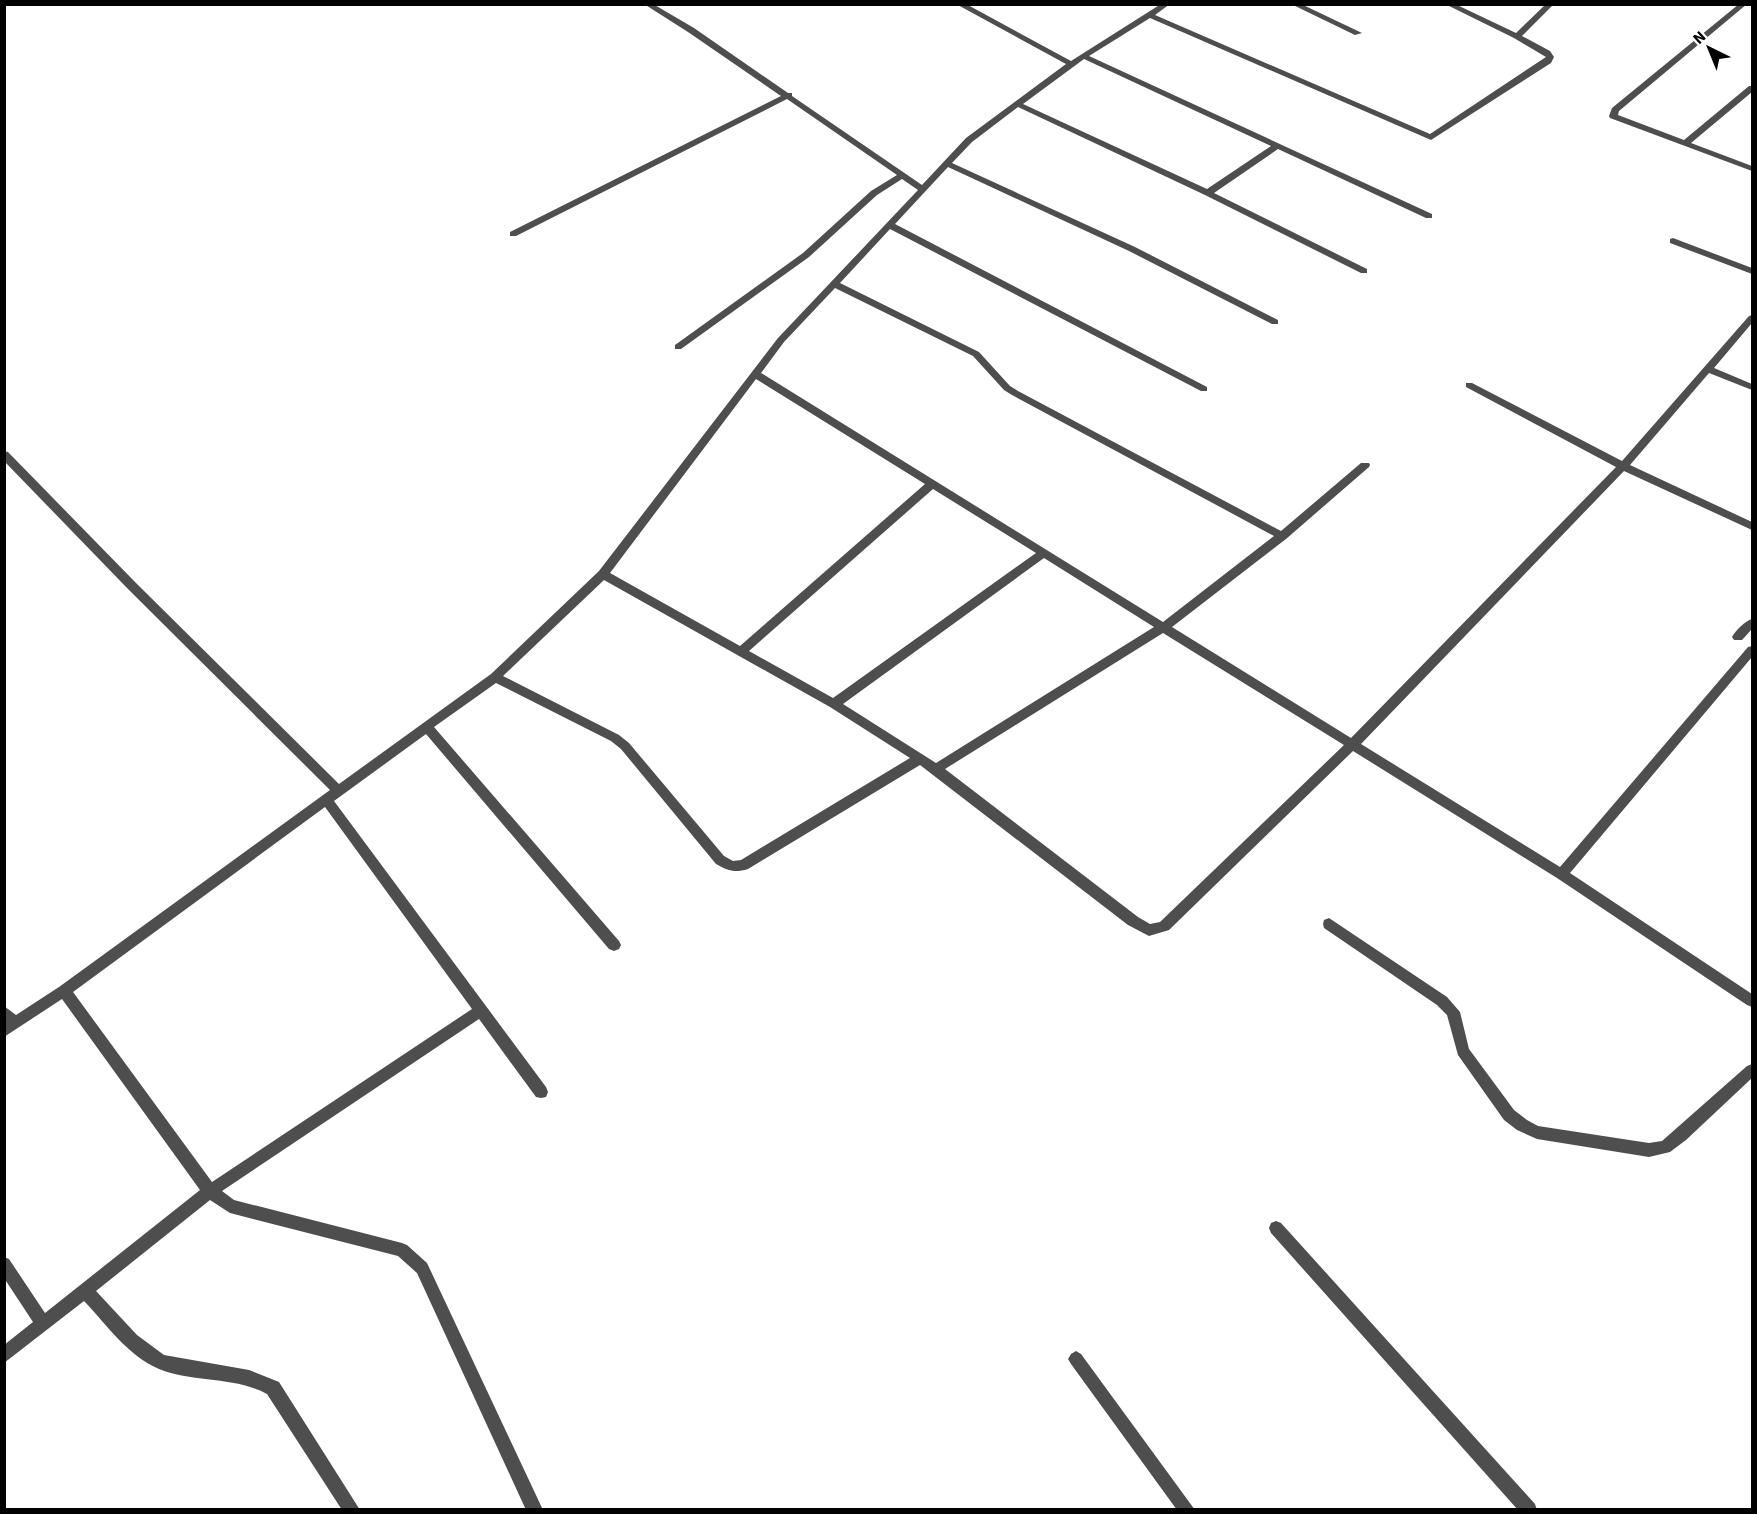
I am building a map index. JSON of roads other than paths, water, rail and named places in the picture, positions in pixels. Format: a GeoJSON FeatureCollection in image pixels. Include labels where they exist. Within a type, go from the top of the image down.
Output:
{"type":"FeatureCollection","features":[{"type":"Feature","properties":{"kind":"street"},"geometry":{"type":"LineString","coordinates":[[647,4],[691,30],[789,95],[924,190]]}},
{"type":"Feature","properties":{"kind":"street"},"geometry":{"type":"LineString","coordinates":[[959,4],[1071,64]]}},
{"type":"Feature","properties":{"kind":"street"},"geometry":{"type":"LineString","coordinates":[[4,1012],[10,1027],[64,991],[495,677],[603,574],[781,340],[891,226],[969,140],[1071,64],[1167,4]]}},
{"type":"Feature","properties":{"kind":"street"},"geometry":{"type":"LineString","coordinates":[[1294,4],[1358,33]]}},
{"type":"Feature","properties":{"kind":"street"},"geometry":{"type":"LineString","coordinates":[[1149,15],[1431,137],[1548,61],[1550,57],[1517,36],[1448,4]]}},
{"type":"Feature","properties":{"kind":"street"},"geometry":{"type":"LineString","coordinates":[[1517,36],[1551,4]]}},
{"type":"Feature","properties":{"kind":"street"},"geometry":{"type":"LineString","coordinates":[[1744,4],[1615,110],[1613,116],[1752,169]]}},
{"type":"Feature","properties":{"kind":"street"},"geometry":{"type":"LineString","coordinates":[[1083,56],[1428,216]]}},
{"type":"Feature","properties":{"kind":"street"},"geometry":{"type":"LineString","coordinates":[[1685,144],[1752,88]]}},
{"type":"Feature","properties":{"kind":"street"},"geometry":{"type":"LineString","coordinates":[[513,234],[789,95]]}},
{"type":"Feature","properties":{"kind":"street"},"geometry":{"type":"LineString","coordinates":[[1017,104],[1208,193],[1364,271]]}},
{"type":"Feature","properties":{"kind":"street"},"geometry":{"type":"LineString","coordinates":[[1208,193],[1277,146]]}},
{"type":"Feature","properties":{"kind":"street"},"geometry":{"type":"LineString","coordinates":[[948,164],[1132,249],[1275,322]]}},
{"type":"Feature","properties":{"kind":"street"},"geometry":{"type":"LineString","coordinates":[[678,347],[806,255],[874,193],[903,175]]}},
{"type":"Feature","properties":{"kind":"street"},"geometry":{"type":"LineString","coordinates":[[891,226],[1204,389]]}},
{"type":"Feature","properties":{"kind":"street"},"geometry":{"type":"LineString","coordinates":[[1673,241],[1752,271]]}},
{"type":"Feature","properties":{"kind":"street"},"geometry":{"type":"LineString","coordinates":[[835,284],[976,354],[1007,388],[1015,393],[1282,536]]}},
{"type":"Feature","properties":{"kind":"street"},"geometry":{"type":"LineString","coordinates":[[603,574],[834,704],[936,769],[1133,921],[1149,930],[1164,926],[1354,743],[1623,466],[1752,318]]}},
{"type":"Feature","properties":{"kind":"street"},"geometry":{"type":"LineString","coordinates":[[1708,369],[1752,387]]}},
{"type":"Feature","properties":{"kind":"street"},"geometry":{"type":"LineString","coordinates":[[755,374],[1354,743],[1561,874],[1752,1001]]}},
{"type":"Feature","properties":{"kind":"street"},"geometry":{"type":"LineString","coordinates":[[1469,385],[1623,466],[1752,526]]}},
{"type":"Feature","properties":{"kind":"street"},"geometry":{"type":"LineString","coordinates":[[4,454],[133,588],[339,791]]}},
{"type":"Feature","properties":{"kind":"street"},"geometry":{"type":"LineString","coordinates":[[936,769],[1165,626],[1282,536],[1365,465]]}},
{"type":"Feature","properties":{"kind":"street"},"geometry":{"type":"LineString","coordinates":[[741,652],[932,484]]}},
{"type":"Feature","properties":{"kind":"street"},"geometry":{"type":"LineString","coordinates":[[834,704],[1044,553]]}},
{"type":"Feature","properties":{"kind":"street"},"geometry":{"type":"LineString","coordinates":[[1738,636],[1752,623]]}},
{"type":"Feature","properties":{"kind":"street"},"geometry":{"type":"LineString","coordinates":[[1561,874],[1752,650]]}},
{"type":"Feature","properties":{"kind":"street"},"geometry":{"type":"LineString","coordinates":[[495,677],[615,738],[625,746],[720,860],[731,867],[744,865],[919,759]]}},
{"type":"Feature","properties":{"kind":"street"},"geometry":{"type":"LineString","coordinates":[[427,727],[614,945]]}},
{"type":"Feature","properties":{"kind":"street"},"geometry":{"type":"LineString","coordinates":[[327,800],[541,1092]]}},
{"type":"Feature","properties":{"kind":"street"},"geometry":{"type":"LineString","coordinates":[[1329,924],[1442,1001],[1453,1012],[1463,1051],[1509,1115],[1537,1132],[1649,1150],[1665,1147],[1681,1136],[1752,1070]]}},
{"type":"Feature","properties":{"kind":"street"},"geometry":{"type":"LineString","coordinates":[[64,991],[210,1191],[230,1206],[402,1250],[422,1268],[535,1509]]}},
{"type":"Feature","properties":{"kind":"street"},"geometry":{"type":"LineString","coordinates":[[4,1355],[210,1191],[480,1011]]}},
{"type":"Feature","properties":{"kind":"street"},"geometry":{"type":"LineString","coordinates":[[1275,1228],[1529,1509]]}},
{"type":"Feature","properties":{"kind":"street"},"geometry":{"type":"LineString","coordinates":[[4,1264],[43,1324]]}},
{"type":"Feature","properties":{"kind":"street"},"geometry":{"type":"LineString","coordinates":[[84,1291],[143,1351],[159,1361],[259,1379],[273,1388],[352,1509]]}},
{"type":"Feature","properties":{"kind":"street"},"geometry":{"type":"LineString","coordinates":[[1076,1359],[1187,1509]]}}]}
